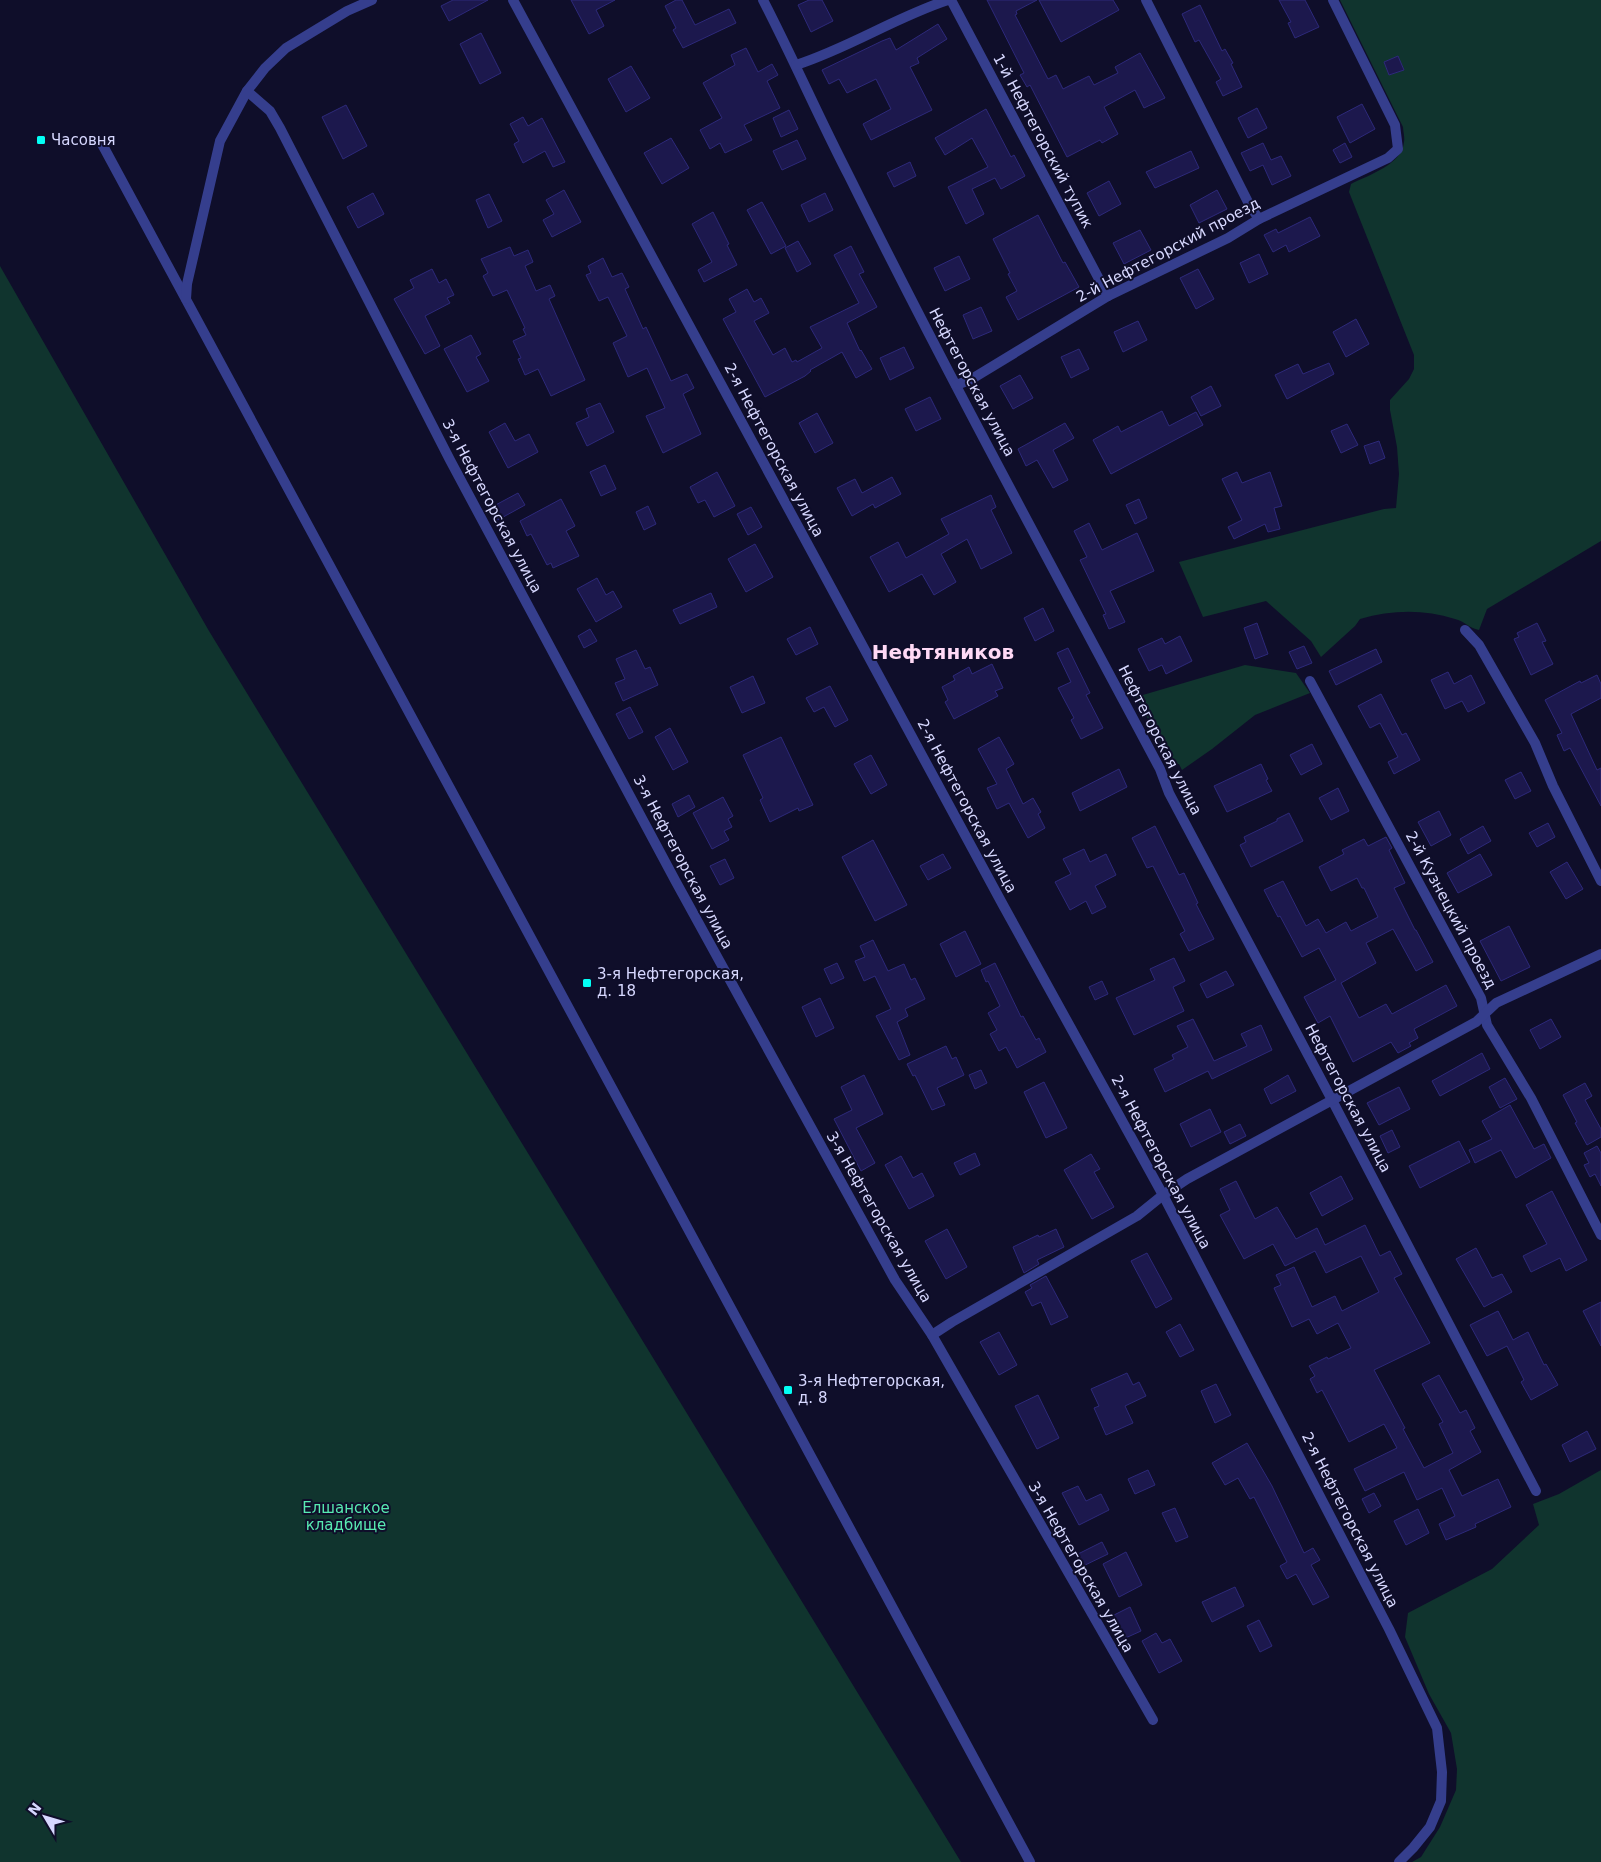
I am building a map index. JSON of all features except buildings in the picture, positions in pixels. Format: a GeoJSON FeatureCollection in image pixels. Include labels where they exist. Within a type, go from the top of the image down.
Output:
{"type":"FeatureCollection","features":[{"type":"Feature","properties":{"kind":"street"},"geometry":{"type":"LineString","coordinates":[[347,11],[357,0]]}},
{"type":"Feature","properties":{"kind":"street"},"geometry":{"type":"LineString","coordinates":[[186,300],[187,284],[220,140],[247,91],[265,68],[286,48],[347,11],[372,0]]}},
{"type":"Feature","properties":{"kind":"street","name":"2-я Нефтегорская улица"},"geometry":{"type":"LineString","coordinates":[[513,0],[1163,1195],[1389,1629],[1437,1728],[1442,1772],[1440,1801],[1430,1827],[1399,1862]]}},
{"type":"Feature","properties":{"kind":"street","name":"Нефтегорская улица"},"geometry":{"type":"LineString","coordinates":[[763,0],[848,174],[956,385],[1160,769],[1169,793],[1536,1491]]}},
{"type":"Feature","properties":{"kind":"street"},"geometry":{"type":"LineString","coordinates":[[796,65],[817,58],[909,14],[950,0]]}},
{"type":"Feature","properties":{"kind":"street","name":"1-й Нефтегорский тупик"},"geometry":{"type":"LineString","coordinates":[[950,0],[1108,296]]}},
{"type":"Feature","properties":{"kind":"street"},"geometry":{"type":"LineString","coordinates":[[1146,0],[1246,198],[1259,219]]}},
{"type":"Feature","properties":{"kind":"street","name":"2-й Нефтегорский проезд"},"geometry":{"type":"LineString","coordinates":[[956,385],[970,380],[1108,296],[1228,238],[1259,219],[1388,158],[1398,149],[1395,125],[1333,0]]}},
{"type":"Feature","properties":{"kind":"street","name":"3-я Нефтегорская улица"},"geometry":{"type":"LineString","coordinates":[[247,91],[270,111],[280,128],[454,469],[895,1280],[932,1335],[1152,1720]]}},
{"type":"Feature","properties":{"kind":"street"},"geometry":{"type":"LineString","coordinates":[[102,144],[1030,1862]]}},
{"type":"Feature","properties":{"kind":"street"},"geometry":{"type":"LineString","coordinates":[[1465,630],[1479,645],[1535,743],[1553,786],[1601,881]]}},
{"type":"Feature","properties":{"kind":"street","name":"2-й Кузнецкий проезд"},"geometry":{"type":"LineString","coordinates":[[1310,681],[1481,998],[1487,1025],[1531,1098],[1601,1235]]}},
{"type":"Feature","properties":{"kind":"street"},"geometry":{"type":"LineString","coordinates":[[932,1335],[1137,1216],[1187,1179],[1476,1022],[1496,1003],[1601,954]]}},
{"type":"Feature","properties":{"kind":"green space"},"geometry":{"type":"Polygon","coordinates":[[[1340,0],[1601,0],[1601,541],[1487,609],[1479,630],[1458,620],[1419,612],[1396,612],[1372,616],[1360,619],[1355,626],[1321,657],[1311,641],[1266,601],[1203,617],[1179,562],[1384,509],[1396,508],[1399,474],[1390,400],[1409,379],[1414,369],[1414,355],[1349,192],[1351,184],[1375,173],[1397,157],[1402,150],[1404,136],[1403,127],[1340,0]]]}},
{"type":"Feature","properties":{"kind":"green space","name":"Елшанское кладбище"},"geometry":{"type":"Polygon","coordinates":[[[0,266],[209,631],[961,1862],[0,1862],[0,266]]]}},
{"type":"Feature","properties":{"kind":"green space"},"geometry":{"type":"Polygon","coordinates":[[[1245,665],[1296,673],[1310,693],[1255,715],[1182,770],[1179,764],[1173,765],[1136,697],[1245,665]]]}},
{"type":"Feature","properties":{"kind":"green space"},"geometry":{"type":"Polygon","coordinates":[[[1601,1470],[1601,1862],[1412,1862],[1421,1857],[1440,1827],[1456,1790],[1457,1769],[1451,1733],[1429,1694],[1405,1637],[1408,1613],[1492,1569],[1539,1525],[1533,1504],[1559,1494],[1601,1470]]]}},
{"type":"Feature","properties":{"kind":"place","name":"Часовня"},"geometry":{"type":"Point","coordinates":[41,140]}},
{"type":"Feature","properties":{"kind":"place","name":"3-я Нефтегорская, д. 18"},"geometry":{"type":"Point","coordinates":[587,983]}},
{"type":"Feature","properties":{"kind":"place","name":"3-я Нефтегорская, д. 8"},"geometry":{"type":"Point","coordinates":[788,1390]}},
{"type":"Feature","properties":{"kind":"district","name":"Нефтяников"},"geometry":{"type":"Point","coordinates":[943,652]}}]}
